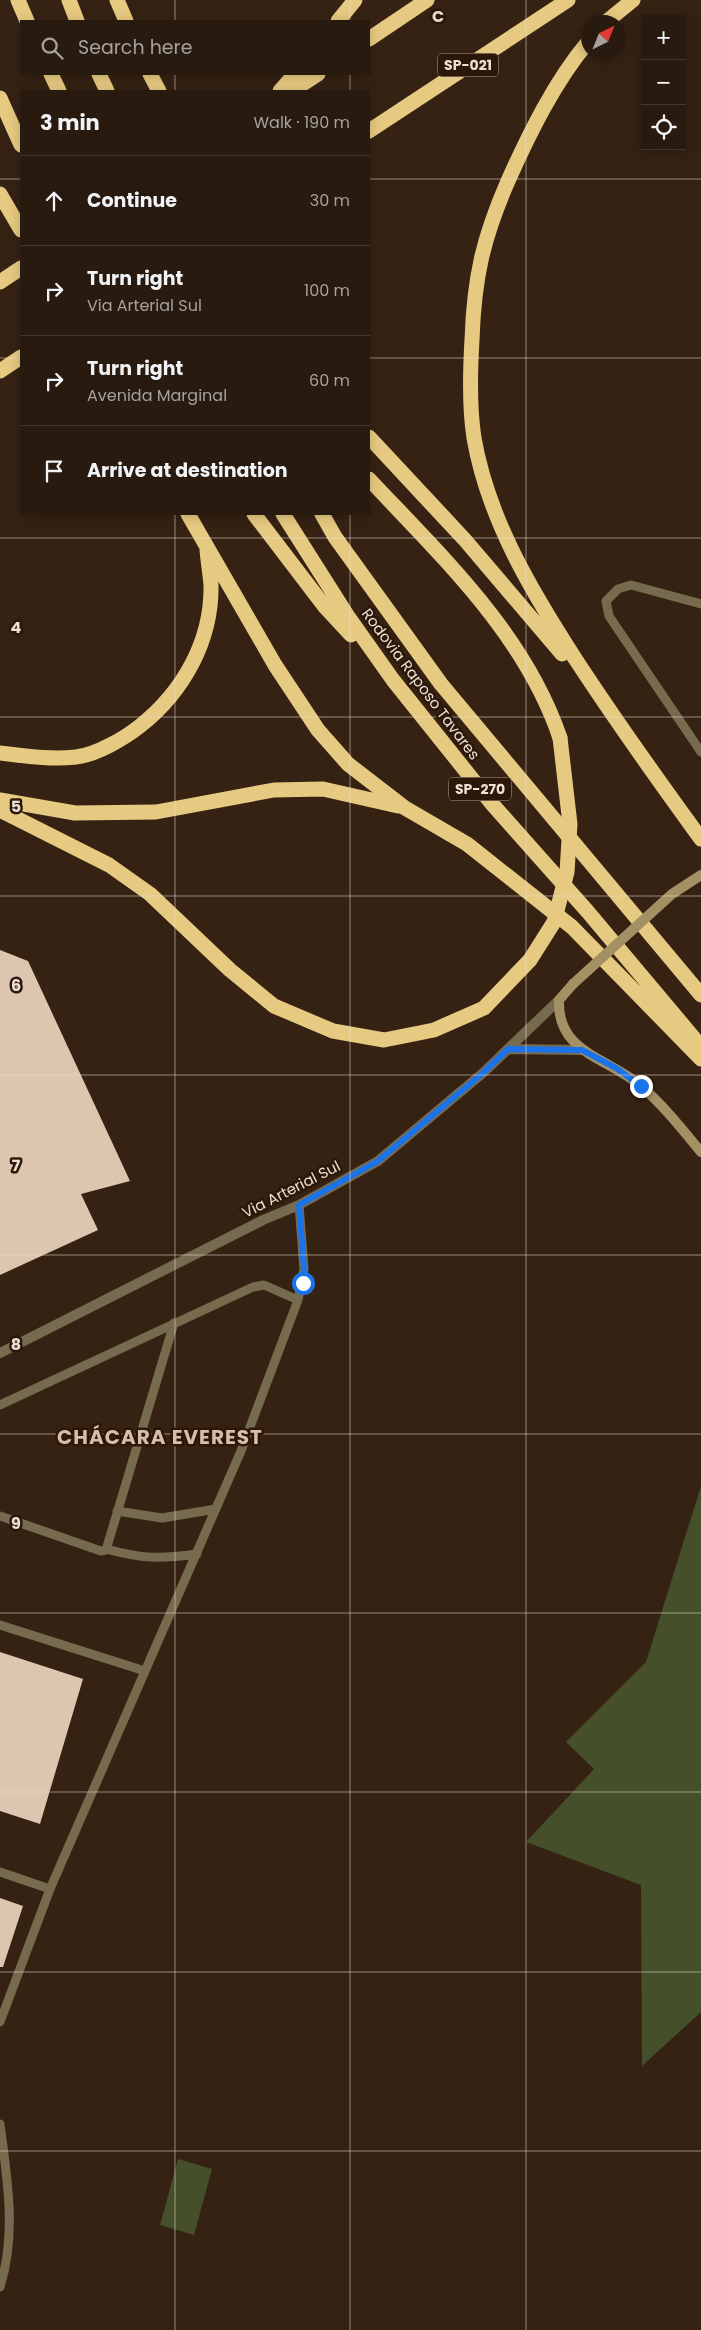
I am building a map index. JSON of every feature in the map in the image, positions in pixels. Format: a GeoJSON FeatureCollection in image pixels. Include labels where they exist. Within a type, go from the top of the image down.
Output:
{"type":"FeatureCollection","features":[{"type":"Feature","properties":{"kind":"highway"},"geometry":{"type":"LineString","coordinates":[[18,0],[28,20]]}},
{"type":"Feature","properties":{"kind":"highway"},"geometry":{"type":"LineString","coordinates":[[69,0],[77,20]]}},
{"type":"Feature","properties":{"kind":"highway"},"geometry":{"type":"LineString","coordinates":[[117,0],[126,20]]}},
{"type":"Feature","properties":{"kind":"highway"},"geometry":{"type":"LineString","coordinates":[[339,20],[355,0]]}},
{"type":"Feature","properties":{"kind":"highway"},"geometry":{"type":"LineString","coordinates":[[370,38],[427,0]]}},
{"type":"Feature","properties":{"kind":"highway","name":"SP-021"},"geometry":{"type":"LineString","coordinates":[[370,130],[568,0]]}},
{"type":"Feature","properties":{"kind":"highway"},"geometry":{"type":"LineString","coordinates":[[615,15],[633,0]]}},
{"type":"Feature","properties":{"kind":"highway"},"geometry":{"type":"LineString","coordinates":[[581,51],[528,137],[494,212],[479,262],[473,304],[470,387],[476,447],[490,499],[513,554],[560,636],[611,714],[701,839]]}},
{"type":"Feature","properties":{"kind":"highway"},"geometry":{"type":"LineString","coordinates":[[51,75],[59,90]]}},
{"type":"Feature","properties":{"kind":"highway"},"geometry":{"type":"LineString","coordinates":[[99,75],[107,90]]}},
{"type":"Feature","properties":{"kind":"highway"},"geometry":{"type":"LineString","coordinates":[[151,75],[158,90]]}},
{"type":"Feature","properties":{"kind":"highway"},"geometry":{"type":"LineString","coordinates":[[281,90],[294,75]]}},
{"type":"Feature","properties":{"kind":"highway"},"geometry":{"type":"LineString","coordinates":[[294,90],[316,75]]}},
{"type":"Feature","properties":{"kind":"highway"},"geometry":{"type":"LineString","coordinates":[[0,98],[20,143]]}},
{"type":"Feature","properties":{"kind":"highway"},"geometry":{"type":"LineString","coordinates":[[0,194],[20,228]]}},
{"type":"Feature","properties":{"kind":"highway"},"geometry":{"type":"LineString","coordinates":[[0,282],[19,269]]}},
{"type":"Feature","properties":{"kind":"highway"},"geometry":{"type":"LineString","coordinates":[[0,379],[11,364]]}},
{"type":"Feature","properties":{"kind":"highway"},"geometry":{"type":"LineString","coordinates":[[370,438],[517,599],[611,714]]}},
{"type":"Feature","properties":{"kind":"highway"},"geometry":{"type":"LineString","coordinates":[[0,810],[109,865],[150,894],[230,970],[274,1006],[332,1031],[384,1040],[434,1030],[484,1008],[530,960],[554,922],[567,872],[570,824],[560,738],[543,693],[517,648],[471,590],[370,480]]}},
{"type":"Feature","properties":{"kind":"highway"},"geometry":{"type":"LineString","coordinates":[[189,515],[275,665],[318,730],[348,764],[405,808],[467,844],[572,928],[701,1059]]}},
{"type":"Feature","properties":{"kind":"highway"},"geometry":{"type":"LineString","coordinates":[[255,515],[325,606],[392,680]]}},
{"type":"Feature","properties":{"kind":"highway","name":"Rodovia Raposo Tavares"},"geometry":{"type":"LineString","coordinates":[[284,515],[347,615],[392,680],[493,806],[588,912],[701,1047]]}},
{"type":"Feature","properties":{"kind":"highway","name":"Rodovia Raposo Tavares"},"geometry":{"type":"LineString","coordinates":[[323,515],[335,537],[441,684],[701,995]]}},
{"type":"Feature","properties":{"kind":"highway"},"geometry":{"type":"LineString","coordinates":[[0,753],[37,758],[78,757],[123,739],[159,711],[184,681],[200,644],[208,618],[211,585],[206,544]]}},
{"type":"Feature","properties":{"kind":"highway"},"geometry":{"type":"LineString","coordinates":[[0,800],[75,813],[156,812],[274,790],[324,789],[405,808]]}},
{"type":"Feature","properties":{"kind":"main road"},"geometry":{"type":"LineString","coordinates":[[701,875],[672,894],[574,984],[559,1000],[558,1016],[562,1026],[582,1050],[616,1068],[641,1086],[666,1111],[701,1152]]}},
{"type":"Feature","properties":{"kind":"street","name":"Via Arterial Sul"},"geometry":{"type":"LineString","coordinates":[[0,1353],[263,1220],[299,1205],[378,1161],[484,1072],[559,1000]]}},
{"type":"Feature","properties":{"kind":"street"},"geometry":{"type":"LineString","coordinates":[[508,1049],[582,1050]]}},
{"type":"Feature","properties":{"kind":"lane"},"geometry":{"type":"LineString","coordinates":[[701,604],[631,585],[618,588],[606,601],[609,616],[701,752]]}},
{"type":"Feature","properties":{"kind":"lane"},"geometry":{"type":"LineString","coordinates":[[0,2022],[50,1889],[241,1451],[298,1300],[304,1269],[299,1205]]}},
{"type":"Feature","properties":{"kind":"lane"},"geometry":{"type":"LineString","coordinates":[[0,1405],[253,1287],[264,1285],[298,1300]]}},
{"type":"Feature","properties":{"kind":"lane"},"geometry":{"type":"LineString","coordinates":[[106,1549],[174,1323]]}},
{"type":"Feature","properties":{"kind":"lane"},"geometry":{"type":"LineString","coordinates":[[117,1511],[162,1518],[216,1509]]}},
{"type":"Feature","properties":{"kind":"lane"},"geometry":{"type":"LineString","coordinates":[[0,1516],[101,1551],[106,1549],[137,1557],[165,1558],[196,1554]]}},
{"type":"Feature","properties":{"kind":"lane"},"geometry":{"type":"LineString","coordinates":[[0,1625],[145,1671]]}},
{"type":"Feature","properties":{"kind":"lane"},"geometry":{"type":"LineString","coordinates":[[0,1872],[50,1889]]}},
{"type":"Feature","properties":{"kind":"lane"},"geometry":{"type":"LineString","coordinates":[[0,2124],[10,2209],[10,2229],[1,2280]]}},
{"type":"Feature","properties":{"kind":"green space"},"geometry":{"type":"Polygon","coordinates":[[[701,1486],[701,2012],[642,2066],[641,1885],[526,1842],[594,1769],[566,1742],[646,1662],[701,1486]]]}},
{"type":"Feature","properties":{"kind":"green space"},"geometry":{"type":"Polygon","coordinates":[[[178,2159],[212,2169],[194,2235],[160,2225],[178,2159]]]}},
{"type":"Feature","properties":{"kind":"building"},"geometry":{"type":"Polygon","coordinates":[[[0,950],[28,961],[130,1181],[81,1194],[98,1230],[0,1275],[0,950]]]}},
{"type":"Feature","properties":{"kind":"building"},"geometry":{"type":"Polygon","coordinates":[[[0,1652],[83,1679],[40,1824],[0,1811],[0,1652]]]}},
{"type":"Feature","properties":{"kind":"building"},"geometry":{"type":"Polygon","coordinates":[[[0,1898],[23,1906],[3,1967],[0,1967],[0,1898]]]}},
{"type":"Feature","properties":{"kind":"district","name":"CHÁCARA EVEREST"},"geometry":{"type":"Point","coordinates":[160,1437]}},
{"type":"Feature","properties":{"kind":"route"},"geometry":{"type":"LineString","coordinates":[[303,1283],[304,1269],[299,1205],[378,1161],[484,1072],[508,1049],[582,1050],[616,1068],[641,1086]]}}]}
